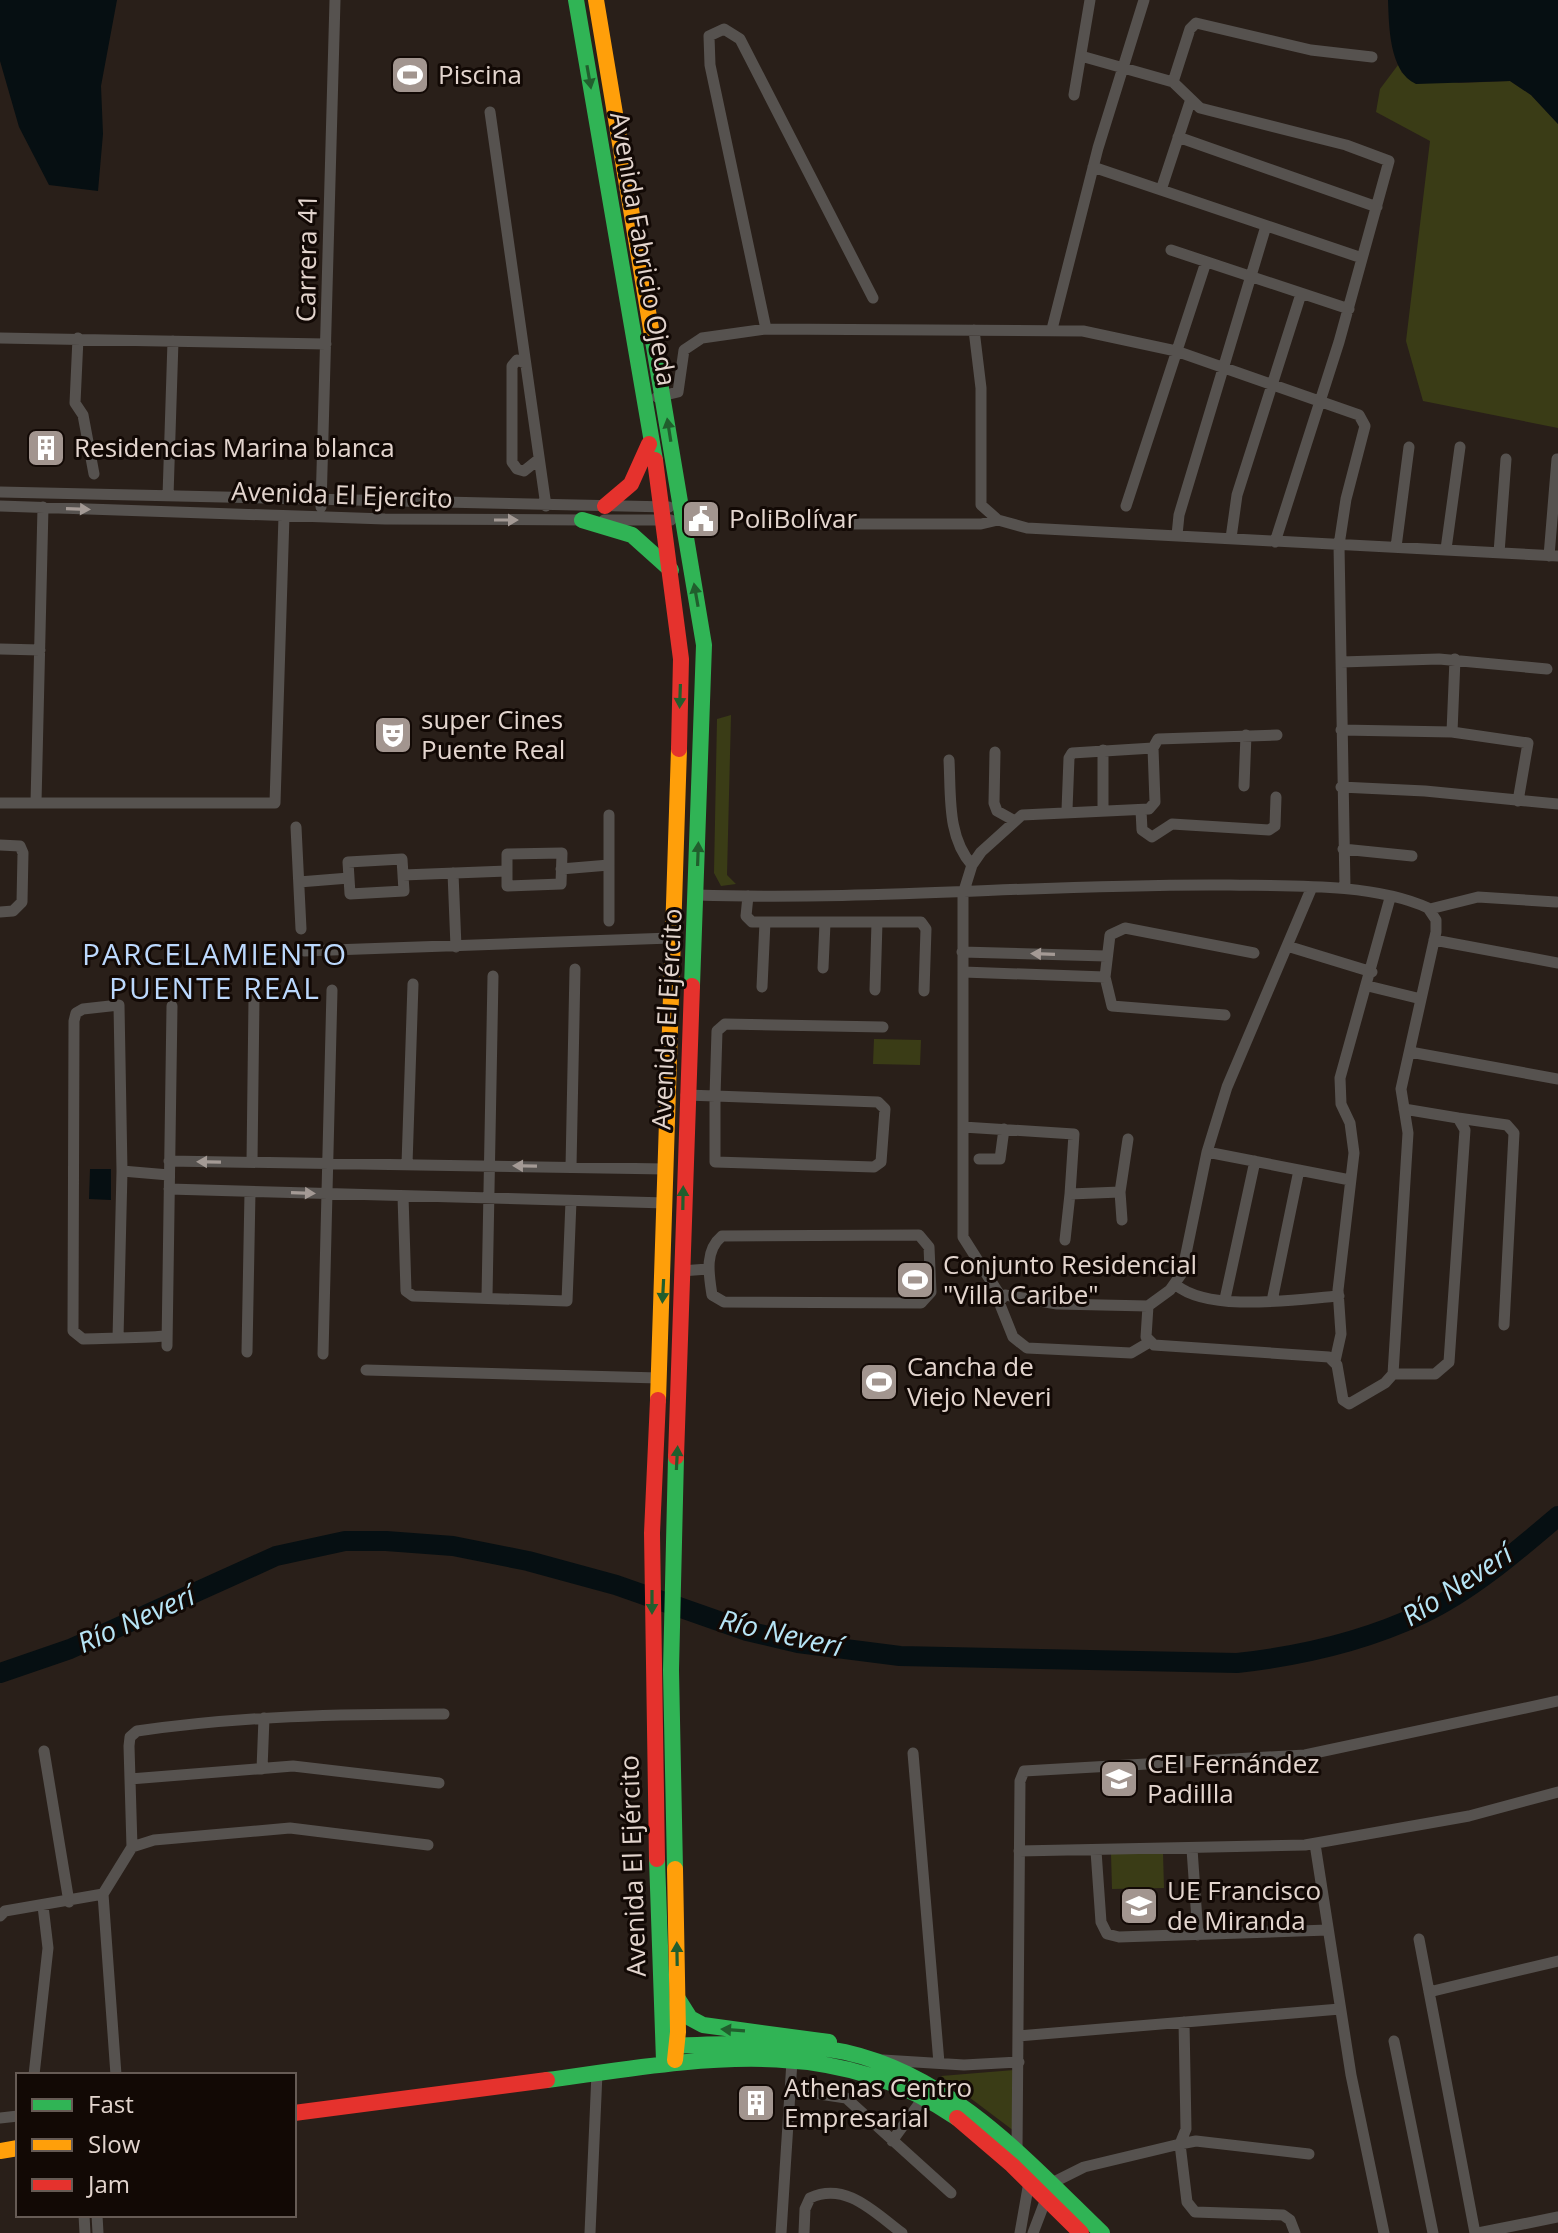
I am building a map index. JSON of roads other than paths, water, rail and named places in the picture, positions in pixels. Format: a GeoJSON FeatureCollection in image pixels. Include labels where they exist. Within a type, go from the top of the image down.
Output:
{"type":"FeatureCollection","features":[{"type":"Feature","properties":{"kind":"street","name":"Carrera 41"},"geometry":{"type":"LineString","coordinates":[[320,517],[335,0]]}},
{"type":"Feature","properties":{"kind":"street","name":"Avenida Fabricio Ojeda"},"geometry":{"type":"LineString","coordinates":[[576,0],[664,513]]}},
{"type":"Feature","properties":{"kind":"street","name":"Avenida Fabricio Ojeda"},"geometry":{"type":"LineString","coordinates":[[596,0],[683,513]]}},
{"type":"Feature","properties":{"kind":"street"},"geometry":{"type":"LineString","coordinates":[[1074,95],[1090,0]]}},
{"type":"Feature","properties":{"kind":"street"},"geometry":{"type":"LineString","coordinates":[[1052,329],[1093,167],[1144,0]]}},
{"type":"Feature","properties":{"kind":"street"},"geometry":{"type":"LineString","coordinates":[[1173,82],[1190,29],[1196,23],[1311,50],[1372,57]]}},
{"type":"Feature","properties":{"kind":"street"},"geometry":{"type":"LineString","coordinates":[[766,329],[710,65],[709,36],[724,29],[740,39],[873,298]]}},
{"type":"Feature","properties":{"kind":"street"},"geometry":{"type":"LineString","coordinates":[[1081,56],[1173,82],[1190,102],[1200,108],[1385,157],[1390,164],[1349,309],[1275,542]]}},
{"type":"Feature","properties":{"kind":"street"},"geometry":{"type":"LineString","coordinates":[[1161,190],[1190,102]]}},
{"type":"Feature","properties":{"kind":"street"},"geometry":{"type":"LineString","coordinates":[[490,112],[546,506]]}},
{"type":"Feature","properties":{"kind":"street"},"geometry":{"type":"LineString","coordinates":[[1178,137],[1377,207]]}},
{"type":"Feature","properties":{"kind":"street"},"geometry":{"type":"LineString","coordinates":[[1093,167],[1362,258]]}},
{"type":"Feature","properties":{"kind":"street"},"geometry":{"type":"LineString","coordinates":[[1177,535],[1179,515],[1266,226]]}},
{"type":"Feature","properties":{"kind":"street"},"geometry":{"type":"LineString","coordinates":[[1171,250],[1349,309]]}},
{"type":"Feature","properties":{"kind":"street"},"geometry":{"type":"LineString","coordinates":[[1126,506],[1206,262]]}},
{"type":"Feature","properties":{"kind":"street"},"geometry":{"type":"LineString","coordinates":[[1231,538],[1237,495],[1301,294]]}},
{"type":"Feature","properties":{"kind":"street"},"geometry":{"type":"LineString","coordinates":[[644,399],[678,392],[681,387],[681,358],[690,343],[766,329],[1052,329],[1119,336],[1176,351],[1359,415],[1365,422],[1339,545],[1345,888]]}},
{"type":"Feature","properties":{"kind":"street"},"geometry":{"type":"LineString","coordinates":[[974,330],[981,388],[981,505],[998,520],[1027,528],[1554,556],[1557,459]]}},
{"type":"Feature","properties":{"kind":"street"},"geometry":{"type":"LineString","coordinates":[[0,338],[326,344]]}},
{"type":"Feature","properties":{"kind":"street"},"geometry":{"type":"LineString","coordinates":[[78,338],[75,403],[83,415],[94,474]]}},
{"type":"Feature","properties":{"kind":"street"},"geometry":{"type":"LineString","coordinates":[[168,496],[173,341]]}},
{"type":"Feature","properties":{"kind":"street"},"geometry":{"type":"LineString","coordinates":[[525,363],[517,360],[512,366],[512,462],[517,469],[524,471],[539,459]]}},
{"type":"Feature","properties":{"kind":"street"},"geometry":{"type":"LineString","coordinates":[[605,506],[635,477],[651,438]]}},
{"type":"Feature","properties":{"kind":"street"},"geometry":{"type":"LineString","coordinates":[[1396,547],[1409,447]]}},
{"type":"Feature","properties":{"kind":"street"},"geometry":{"type":"LineString","coordinates":[[1446,549],[1460,447]]}},
{"type":"Feature","properties":{"kind":"street"},"geometry":{"type":"LineString","coordinates":[[1499,553],[1506,459]]}},
{"type":"Feature","properties":{"kind":"street","name":"Avenida El Ejercito"},"geometry":{"type":"LineString","coordinates":[[0,492],[605,506],[664,513]]}},
{"type":"Feature","properties":{"kind":"street","name":"Avenida El Ejercito"},"geometry":{"type":"LineString","coordinates":[[0,506],[320,517],[582,520],[683,513]]}},
{"type":"Feature","properties":{"kind":"street"},"geometry":{"type":"LineString","coordinates":[[36,803],[43,507]]}},
{"type":"Feature","properties":{"kind":"street","name":"Avenida El Ejército"},"geometry":{"type":"LineString","coordinates":[[664,513],[681,659],[666,1203],[652,1533],[652,1670],[655,1808],[670,2053]]}},
{"type":"Feature","properties":{"kind":"street","name":"Avenida El Ejército"},"geometry":{"type":"LineString","coordinates":[[670,2053],[678,1998],[671,1670],[673,1536],[686,1095],[697,895],[704,669],[701,622],[683,513]]}},
{"type":"Feature","properties":{"kind":"street"},"geometry":{"type":"LineString","coordinates":[[0,803],[275,803],[284,516]]}},
{"type":"Feature","properties":{"kind":"street"},"geometry":{"type":"LineString","coordinates":[[582,520],[616,527],[632,534],[671,570]]}},
{"type":"Feature","properties":{"kind":"street"},"geometry":{"type":"LineString","coordinates":[[813,524],[981,524],[998,520]]}},
{"type":"Feature","properties":{"kind":"street"},"geometry":{"type":"LineString","coordinates":[[668,547],[678,538],[688,549]]}},
{"type":"Feature","properties":{"kind":"street"},"geometry":{"type":"LineString","coordinates":[[0,649],[40,650]]}},
{"type":"Feature","properties":{"kind":"street"},"geometry":{"type":"LineString","coordinates":[[1341,662],[1455,659],[1547,669]]}},
{"type":"Feature","properties":{"kind":"street"},"geometry":{"type":"LineString","coordinates":[[1452,732],[1455,659]]}},
{"type":"Feature","properties":{"kind":"street"},"geometry":{"type":"LineString","coordinates":[[1341,730],[1452,732],[1528,743],[1518,801]]}},
{"type":"Feature","properties":{"kind":"street"},"geometry":{"type":"LineString","coordinates":[[1244,786],[1246,735]]}},
{"type":"Feature","properties":{"kind":"street"},"geometry":{"type":"LineString","coordinates":[[1277,735],[1163,737],[1153,748],[1155,802],[1149,809],[1033,812],[1015,821],[972,865],[963,894],[963,1237],[1001,1297],[1002,1313],[1015,1341],[1023,1347],[1131,1353],[1148,1343],[1316,1355],[1335,1361]]}},
{"type":"Feature","properties":{"kind":"street"},"geometry":{"type":"LineString","coordinates":[[1067,810],[1069,758],[1077,751],[1153,748]]}},
{"type":"Feature","properties":{"kind":"street"},"geometry":{"type":"LineString","coordinates":[[1103,750],[1103,810]]}},
{"type":"Feature","properties":{"kind":"street"},"geometry":{"type":"LineString","coordinates":[[995,752],[994,803],[997,811],[1015,821]]}},
{"type":"Feature","properties":{"kind":"street"},"geometry":{"type":"LineString","coordinates":[[949,760],[954,836],[959,851],[972,865]]}},
{"type":"Feature","properties":{"kind":"street"},"geometry":{"type":"LineString","coordinates":[[1341,787],[1425,791],[1558,804]]}},
{"type":"Feature","properties":{"kind":"street"},"geometry":{"type":"LineString","coordinates":[[1141,810],[1142,830],[1152,837],[1172,824],[1269,830],[1275,826],[1276,797]]}},
{"type":"Feature","properties":{"kind":"street"},"geometry":{"type":"LineString","coordinates":[[609,815],[609,921]]}},
{"type":"Feature","properties":{"kind":"street"},"geometry":{"type":"LineString","coordinates":[[296,827],[301,929]]}},
{"type":"Feature","properties":{"kind":"street"},"geometry":{"type":"LineString","coordinates":[[0,845],[20,846],[23,853],[22,902],[13,911],[0,912]]}},
{"type":"Feature","properties":{"kind":"street"},"geometry":{"type":"LineString","coordinates":[[1343,849],[1412,856]]}},
{"type":"Feature","properties":{"kind":"street"},"geometry":{"type":"LineString","coordinates":[[562,853],[561,884],[507,886],[507,871],[507,854],[562,853]]}},
{"type":"Feature","properties":{"kind":"street"},"geometry":{"type":"LineString","coordinates":[[402,859],[403,875],[404,891],[350,894],[348,862],[402,859]]}},
{"type":"Feature","properties":{"kind":"street"},"geometry":{"type":"LineString","coordinates":[[561,869],[609,865]]}},
{"type":"Feature","properties":{"kind":"street"},"geometry":{"type":"LineString","coordinates":[[403,875],[507,871]]}},
{"type":"Feature","properties":{"kind":"street"},"geometry":{"type":"LineString","coordinates":[[453,873],[456,947]]}},
{"type":"Feature","properties":{"kind":"street"},"geometry":{"type":"LineString","coordinates":[[299,882],[349,878]]}},
{"type":"Feature","properties":{"kind":"street"},"geometry":{"type":"LineString","coordinates":[[697,895],[963,894],[1012,888],[1167,885],[1345,888],[1430,909],[1478,897],[1556,902]]}},
{"type":"Feature","properties":{"kind":"street"},"geometry":{"type":"LineString","coordinates":[[1001,1297],[1012,1295],[1057,1304],[1148,1306],[1176,1285],[1184,1266],[1207,1152],[1227,1087],[1312,887]]}},
{"type":"Feature","properties":{"kind":"street"},"geometry":{"type":"LineString","coordinates":[[748,896],[748,920],[925,925],[924,991]]}},
{"type":"Feature","properties":{"kind":"street"},"geometry":{"type":"LineString","coordinates":[[1390,898],[1372,972],[1340,1078],[1341,1104],[1354,1144],[1339,1296],[1341,1334],[1335,1361],[1343,1400],[1348,1403],[1382,1385],[1393,1374],[1408,1142],[1401,1089],[1434,940],[1436,920],[1430,909]]}},
{"type":"Feature","properties":{"kind":"street"},"geometry":{"type":"LineString","coordinates":[[762,987],[765,922]]}},
{"type":"Feature","properties":{"kind":"street"},"geometry":{"type":"LineString","coordinates":[[875,990],[877,922]]}},
{"type":"Feature","properties":{"kind":"street"},"geometry":{"type":"LineString","coordinates":[[823,968],[825,923]]}},
{"type":"Feature","properties":{"kind":"street"},"geometry":{"type":"LineString","coordinates":[[1225,1015],[1112,1006],[1105,977],[1110,935],[1125,928],[1254,953]]}},
{"type":"Feature","properties":{"kind":"street"},"geometry":{"type":"LineString","coordinates":[[304,951],[671,938]]}},
{"type":"Feature","properties":{"kind":"street"},"geometry":{"type":"LineString","coordinates":[[1434,940],[1558,963]]}},
{"type":"Feature","properties":{"kind":"street"},"geometry":{"type":"LineString","coordinates":[[1287,946],[1372,972]]}},
{"type":"Feature","properties":{"kind":"street"},"geometry":{"type":"LineString","coordinates":[[962,952],[1106,956]]}},
{"type":"Feature","properties":{"kind":"street"},"geometry":{"type":"LineString","coordinates":[[571,1167],[575,969]]}},
{"type":"Feature","properties":{"kind":"street"},"geometry":{"type":"LineString","coordinates":[[963,972],[1105,977]]}},
{"type":"Feature","properties":{"kind":"street"},"geometry":{"type":"LineString","coordinates":[[487,1297],[493,976]]}},
{"type":"Feature","properties":{"kind":"street"},"geometry":{"type":"LineString","coordinates":[[407,1164],[413,984]]}},
{"type":"Feature","properties":{"kind":"street"},"geometry":{"type":"LineString","coordinates":[[1368,986],[1421,999]]}},
{"type":"Feature","properties":{"kind":"street"},"geometry":{"type":"LineString","coordinates":[[323,1354],[332,990]]}},
{"type":"Feature","properties":{"kind":"street"},"geometry":{"type":"LineString","coordinates":[[252,1162],[254,998]]}},
{"type":"Feature","properties":{"kind":"street"},"geometry":{"type":"LineString","coordinates":[[118,1338],[122,1171],[119,1005],[83,1009],[76,1013],[74,1021],[73,1331],[83,1339],[166,1341],[172,1006]]}},
{"type":"Feature","properties":{"kind":"street"},"geometry":{"type":"LineString","coordinates":[[686,1095],[715,1096],[878,1102],[885,1109],[881,1162],[874,1167],[715,1162],[715,1096],[719,1026],[883,1027]]}},
{"type":"Feature","properties":{"kind":"street"},"geometry":{"type":"LineString","coordinates":[[1410,1052],[1558,1079]]}},
{"type":"Feature","properties":{"kind":"street"},"geometry":{"type":"LineString","coordinates":[[1404,1109],[1507,1125],[1514,1133],[1504,1325]]}},
{"type":"Feature","properties":{"kind":"street"},"geometry":{"type":"LineString","coordinates":[[1393,1374],[1435,1374],[1443,1371],[1449,1362],[1465,1130],[1458,1118]]}},
{"type":"Feature","properties":{"kind":"street"},"geometry":{"type":"LineString","coordinates":[[963,1127],[1074,1134],[1065,1240]]}},
{"type":"Feature","properties":{"kind":"street"},"geometry":{"type":"LineString","coordinates":[[979,1159],[1000,1159],[1004,1129]]}},
{"type":"Feature","properties":{"kind":"street"},"geometry":{"type":"LineString","coordinates":[[1122,1220],[1120,1192],[1128,1139]]}},
{"type":"Feature","properties":{"kind":"street"},"geometry":{"type":"LineString","coordinates":[[1207,1152],[1350,1180]]}},
{"type":"Feature","properties":{"kind":"street"},"geometry":{"type":"LineString","coordinates":[[169,1161],[666,1169]]}},
{"type":"Feature","properties":{"kind":"street"},"geometry":{"type":"LineString","coordinates":[[1225,1299],[1255,1161]]}},
{"type":"Feature","properties":{"kind":"street"},"geometry":{"type":"LineString","coordinates":[[1272,1301],[1299,1170]]}},
{"type":"Feature","properties":{"kind":"street"},"geometry":{"type":"LineString","coordinates":[[122,1171],[169,1175]]}},
{"type":"Feature","properties":{"kind":"street"},"geometry":{"type":"LineString","coordinates":[[169,1189],[666,1203]]}},
{"type":"Feature","properties":{"kind":"street"},"geometry":{"type":"LineString","coordinates":[[247,1352],[250,1192]]}},
{"type":"Feature","properties":{"kind":"street"},"geometry":{"type":"LineString","coordinates":[[1070,1194],[1120,1192]]}},
{"type":"Feature","properties":{"kind":"street"},"geometry":{"type":"LineString","coordinates":[[403,1196],[406,1291],[413,1296],[567,1301],[571,1201]]}},
{"type":"Feature","properties":{"kind":"street"},"geometry":{"type":"LineString","coordinates":[[919,1235],[929,1247],[931,1292],[921,1303],[724,1302],[712,1295],[708,1269],[712,1248],[722,1236],[919,1235]]}},
{"type":"Feature","properties":{"kind":"street"},"geometry":{"type":"LineString","coordinates":[[681,1271],[708,1269]]}},
{"type":"Feature","properties":{"kind":"street"},"geometry":{"type":"LineString","coordinates":[[1176,1285],[1192,1295],[1225,1299],[1272,1301],[1339,1296]]}},
{"type":"Feature","properties":{"kind":"street"},"geometry":{"type":"LineString","coordinates":[[1148,1306],[1148,1343]]}},
{"type":"Feature","properties":{"kind":"street"},"geometry":{"type":"LineString","coordinates":[[366,1370],[659,1378]]}},
{"type":"Feature","properties":{"kind":"street"},"geometry":{"type":"LineString","coordinates":[[1017,2151],[1020,1781],[1024,1771],[1032,1768],[1261,1760],[1305,1755],[1558,1701]]}},
{"type":"Feature","properties":{"kind":"street"},"geometry":{"type":"LineString","coordinates":[[116,2073],[103,1894],[132,1847],[130,1737],[137,1731],[215,1720],[301,1713],[444,1714]]}},
{"type":"Feature","properties":{"kind":"street"},"geometry":{"type":"LineString","coordinates":[[262,1769],[264,1718]]}},
{"type":"Feature","properties":{"kind":"street"},"geometry":{"type":"LineString","coordinates":[[44,1751],[69,1902]]}},
{"type":"Feature","properties":{"kind":"street"},"geometry":{"type":"LineString","coordinates":[[913,1753],[939,2063]]}},
{"type":"Feature","properties":{"kind":"street"},"geometry":{"type":"LineString","coordinates":[[130,1779],[293,1766],[439,1783]]}},
{"type":"Feature","properties":{"kind":"street"},"geometry":{"type":"LineString","coordinates":[[1019,1851],[1315,1844],[1469,1816],[1558,1792]]}},
{"type":"Feature","properties":{"kind":"street"},"geometry":{"type":"LineString","coordinates":[[655,1808],[674,1808]]}},
{"type":"Feature","properties":{"kind":"street"},"geometry":{"type":"LineString","coordinates":[[132,1847],[154,1840],[290,1828],[428,1845]]}},
{"type":"Feature","properties":{"kind":"street"},"geometry":{"type":"LineString","coordinates":[[1315,1844],[1340,2009],[1384,2233]]}},
{"type":"Feature","properties":{"kind":"street"},"geometry":{"type":"LineString","coordinates":[[1192,1849],[1198,1935]]}},
{"type":"Feature","properties":{"kind":"street"},"geometry":{"type":"LineString","coordinates":[[1096,1851],[1101,1922],[1107,1934],[1119,1937],[1328,1930]]}},
{"type":"Feature","properties":{"kind":"street"},"geometry":{"type":"LineString","coordinates":[[0,1916],[5,1911],[103,1894]]}},
{"type":"Feature","properties":{"kind":"street"},"geometry":{"type":"LineString","coordinates":[[34,2073],[48,1948],[43,1906]]}},
{"type":"Feature","properties":{"kind":"street"},"geometry":{"type":"LineString","coordinates":[[1419,1939],[1476,2233],[1558,2217]]}},
{"type":"Feature","properties":{"kind":"street"},"geometry":{"type":"LineString","coordinates":[[1429,1992],[1558,1961]]}},
{"type":"Feature","properties":{"kind":"street"},"geometry":{"type":"LineString","coordinates":[[678,1998],[685,2014],[712,2028],[805,2035],[899,2069],[952,2099],[1017,2151],[1081,2233]]}},
{"type":"Feature","properties":{"kind":"street"},"geometry":{"type":"LineString","coordinates":[[1018,2036],[1340,2009]]}},
{"type":"Feature","properties":{"kind":"street"},"geometry":{"type":"LineString","coordinates":[[1184,2022],[1186,2129],[1180,2144],[1187,2202],[1195,2212],[1283,2215],[1290,2220],[1295,2233]]}},
{"type":"Feature","properties":{"kind":"street"},"geometry":{"type":"LineString","coordinates":[[1394,2041],[1433,2233]]}},
{"type":"Feature","properties":{"kind":"street"},"geometry":{"type":"LineString","coordinates":[[296,2113],[597,2073],[670,2053],[788,2046],[867,2058],[939,2063],[1019,2062]]}},
{"type":"Feature","properties":{"kind":"street"},"geometry":{"type":"LineString","coordinates":[[670,2053],[792,2061],[864,2073],[924,2097],[973,2130],[1029,2182],[1048,2189],[1102,2233]]}},
{"type":"Feature","properties":{"kind":"street"},"geometry":{"type":"LineString","coordinates":[[781,2233],[792,2061]]}},
{"type":"Feature","properties":{"kind":"street"},"geometry":{"type":"LineString","coordinates":[[590,2233],[597,2073]]}},
{"type":"Feature","properties":{"kind":"street"},"geometry":{"type":"LineString","coordinates":[[813,2093],[846,2098],[951,2193]]}},
{"type":"Feature","properties":{"kind":"street"},"geometry":{"type":"LineString","coordinates":[[892,2141],[924,2097]]}},
{"type":"Feature","properties":{"kind":"street"},"geometry":{"type":"LineString","coordinates":[[1033,2233],[1048,2189],[1084,2167],[1196,2141],[1309,2154]]}},
{"type":"Feature","properties":{"kind":"street"},"geometry":{"type":"LineString","coordinates":[[1020,2233],[1029,2182]]}},
{"type":"Feature","properties":{"kind":"street"},"geometry":{"type":"LineString","coordinates":[[804,2233],[805,2209],[810,2198],[830,2192],[853,2197],[902,2233]]}},
{"type":"Feature","properties":{"kind":"waterway","name":"Río Neverí"},"geometry":{"type":"LineString","coordinates":[[0,1673],[70,1649],[276,1556],[345,1541],[453,1546],[528,1561],[616,1585],[747,1631],[798,1643],[900,1656],[1237,1663],[1332,1646],[1422,1614],[1476,1582],[1558,1516]]}},
{"type":"Feature","properties":{"kind":"place","name":"Piscina"},"geometry":{"type":"Point","coordinates":[410,75]}},
{"type":"Feature","properties":{"kind":"place","name":"Residencias Marina blanca"},"geometry":{"type":"Point","coordinates":[46,448]}},
{"type":"Feature","properties":{"kind":"place","name":"PoliBolívar"},"geometry":{"type":"Point","coordinates":[701,519]}},
{"type":"Feature","properties":{"kind":"place","name":"super Cines Puente Real"},"geometry":{"type":"Point","coordinates":[393,735]}},
{"type":"Feature","properties":{"kind":"place","name":"Conjunto Residencial \"Villa Caribe\""},"geometry":{"type":"Point","coordinates":[915,1280]}},
{"type":"Feature","properties":{"kind":"place","name":"Cancha de Viejo Neveri"},"geometry":{"type":"Point","coordinates":[879,1382]}},
{"type":"Feature","properties":{"kind":"place","name":"CEI Fernández Padillla"},"geometry":{"type":"Point","coordinates":[1119,1779]}},
{"type":"Feature","properties":{"kind":"place","name":"UE Francisco de Miranda"},"geometry":{"type":"Point","coordinates":[1139,1906]}},
{"type":"Feature","properties":{"kind":"place","name":"Athenas Centro Empresarial"},"geometry":{"type":"Point","coordinates":[756,2103]}},
{"type":"Feature","properties":{"kind":"district","name":"PARCELAMIENTO PUENTE REAL"},"geometry":{"type":"Point","coordinates":[215,972]}}]}
